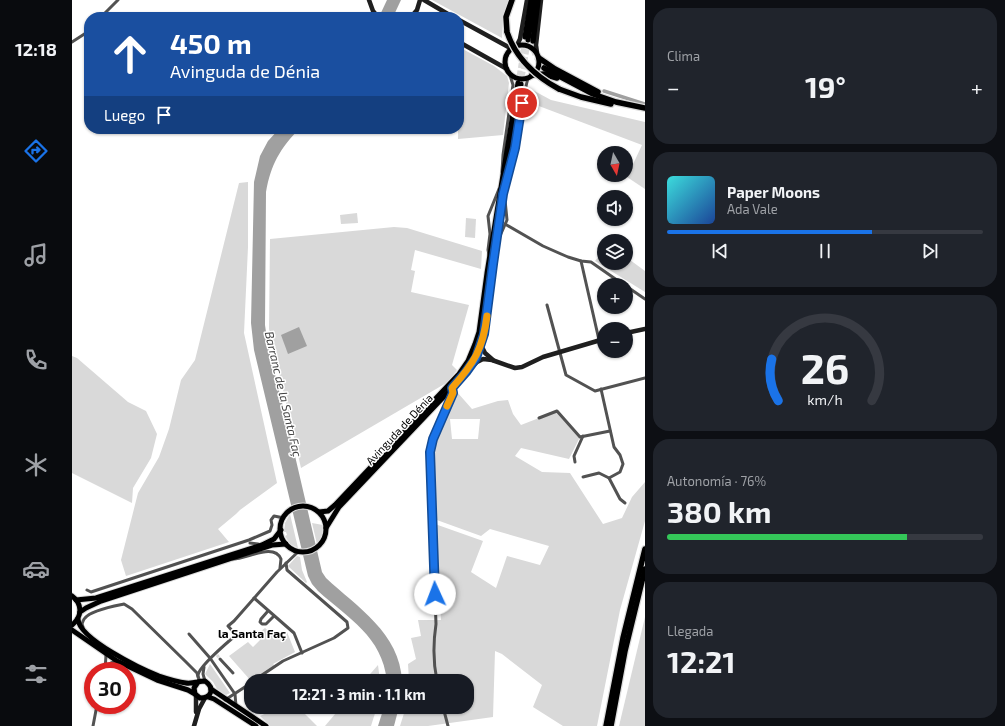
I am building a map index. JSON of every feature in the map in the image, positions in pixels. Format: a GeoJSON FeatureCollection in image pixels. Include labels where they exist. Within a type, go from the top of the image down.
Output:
{"type":"FeatureCollection","features":[{"type":"Feature","properties":{"kind":"highway"},"geometry":{"type":"LineString","coordinates":[[512,0],[506,17],[507,32],[516,52],[524,64],[539,78],[559,89],[581,97],[645,108]]}},
{"type":"Feature","properties":{"kind":"highway"},"geometry":{"type":"LineString","coordinates":[[529,40],[540,0]]}},
{"type":"Feature","properties":{"kind":"highway"},"geometry":{"type":"LineString","coordinates":[[538,56],[555,69],[624,105]]}},
{"type":"Feature","properties":{"kind":"highway"},"geometry":{"type":"LineString","coordinates":[[544,68],[584,90],[645,112]]}},
{"type":"Feature","properties":{"kind":"highway"},"geometry":{"type":"LineString","coordinates":[[530,76],[550,75],[592,97],[624,105]]}},
{"type":"Feature","properties":{"kind":"highway"},"geometry":{"type":"LineString","coordinates":[[606,726],[620,651],[645,549]]}},
{"type":"Feature","properties":{"kind":"highway"},"geometry":{"type":"LineString","coordinates":[[611,726],[623,663],[645,569]]}},
{"type":"Feature","properties":{"kind":"main road"},"geometry":{"type":"LineString","coordinates":[[369,0],[374,12]]}},
{"type":"Feature","properties":{"kind":"main road"},"geometry":{"type":"LineString","coordinates":[[415,12],[420,0]]}},
{"type":"Feature","properties":{"kind":"main road"},"geometry":{"type":"LineString","coordinates":[[424,0],[444,12]]}},
{"type":"Feature","properties":{"kind":"main road"},"geometry":{"type":"LineString","coordinates":[[508,70],[506,58],[520,39],[527,0]]}},
{"type":"Feature","properties":{"kind":"main road"},"geometry":{"type":"LineString","coordinates":[[529,40],[531,0]]}},
{"type":"Feature","properties":{"kind":"main road"},"geometry":{"type":"LineString","coordinates":[[529,40],[535,0]]}},
{"type":"Feature","properties":{"kind":"main road"},"geometry":{"type":"LineString","coordinates":[[464,45],[508,70],[513,76],[519,78],[530,76],[537,70],[538,56],[536,45],[540,0]]}},
{"type":"Feature","properties":{"kind":"main road"},"geometry":{"type":"LineString","coordinates":[[464,23],[514,48],[525,45],[538,56]]}},
{"type":"Feature","properties":{"kind":"main road","name":"Avinguda de Dénia"},"geometry":{"type":"LineString","coordinates":[[326,528],[339,507],[452,388],[466,372],[478,353],[487,316],[499,210],[519,83]]}},
{"type":"Feature","properties":{"kind":"main road","name":"Avinguda de Dénia"},"geometry":{"type":"LineString","coordinates":[[319,512],[328,511],[335,505],[459,374],[468,361],[475,344],[481,320],[489,257],[497,225]]}},
{"type":"Feature","properties":{"kind":"main road"},"geometry":{"type":"LineString","coordinates":[[481,320],[482,326],[477,348],[478,353],[494,361],[515,368],[522,367],[543,357],[597,341]]}},
{"type":"Feature","properties":{"kind":"main road"},"geometry":{"type":"LineString","coordinates":[[633,332],[645,329]]}},
{"type":"Feature","properties":{"kind":"main road"},"geometry":{"type":"LineString","coordinates":[[481,345],[485,353],[494,361]]}},
{"type":"Feature","properties":{"kind":"main road"},"geometry":{"type":"LineString","coordinates":[[466,372],[480,360],[483,359],[494,361]]}},
{"type":"Feature","properties":{"kind":"main road"},"geometry":{"type":"LineString","coordinates":[[74,598],[96,598],[262,545],[274,539],[281,530],[284,518],[290,511],[297,507],[308,507],[319,512],[324,518],[326,528],[323,540],[317,547],[311,550],[300,551],[286,544],[281,530]]}},
{"type":"Feature","properties":{"kind":"main road"},"geometry":{"type":"LineString","coordinates":[[80,612],[101,602],[272,545],[286,544]]}},
{"type":"Feature","properties":{"kind":"main road"},"geometry":{"type":"LineString","coordinates":[[72,625],[78,619],[80,612],[80,607],[74,598]]}},
{"type":"Feature","properties":{"kind":"main road"},"geometry":{"type":"LineString","coordinates":[[78,619],[80,627],[104,648],[147,671],[160,676],[184,682],[200,680],[210,684],[211,689],[225,700],[266,726]]}},
{"type":"Feature","properties":{"kind":"main road"},"geometry":{"type":"LineString","coordinates":[[72,630],[106,655],[117,661],[157,680],[188,690],[200,698],[206,697],[214,699],[256,726]]}},
{"type":"Feature","properties":{"kind":"main road"},"geometry":{"type":"LineString","coordinates":[[195,724],[197,706],[194,688],[200,680]]}},
{"type":"Feature","properties":{"kind":"main road"},"geometry":{"type":"LineString","coordinates":[[195,724],[199,709],[206,697],[210,694],[211,689]]}},
{"type":"Feature","properties":{"kind":"street"},"geometry":{"type":"LineString","coordinates":[[106,12],[118,0]]}},
{"type":"Feature","properties":{"kind":"street"},"geometry":{"type":"LineString","coordinates":[[72,42],[84,35]]}},
{"type":"Feature","properties":{"kind":"street","name":"Avinguda de Dénia"},"geometry":{"type":"LineString","coordinates":[[496,245],[507,220],[505,203],[506,191],[501,166],[513,85],[508,70]]}},
{"type":"Feature","properties":{"kind":"street","name":"Avinguda de Dénia"},"geometry":{"type":"LineString","coordinates":[[489,257],[488,250],[490,234],[488,219],[504,182],[509,175],[522,103],[530,76]]}},
{"type":"Feature","properties":{"kind":"street"},"geometry":{"type":"LineString","coordinates":[[490,212],[493,210],[499,210],[507,214]]}},
{"type":"Feature","properties":{"kind":"street"},"geometry":{"type":"LineString","coordinates":[[488,219],[490,222],[497,225],[505,224],[543,246],[581,261],[591,262],[614,278]]}},
{"type":"Feature","properties":{"kind":"street"},"geometry":{"type":"LineString","coordinates":[[581,261],[597,322]]}},
{"type":"Feature","properties":{"kind":"street"},"geometry":{"type":"LineString","coordinates":[[633,291],[645,299]]}},
{"type":"Feature","properties":{"kind":"street"},"geometry":{"type":"LineString","coordinates":[[548,305],[566,375],[595,391],[645,378]]}},
{"type":"Feature","properties":{"kind":"street"},"geometry":{"type":"LineString","coordinates":[[436,674],[433,645],[436,624],[430,452],[433,439],[453,393],[452,388]]}},
{"type":"Feature","properties":{"kind":"street"},"geometry":{"type":"LineString","coordinates":[[601,389],[614,447],[620,455],[623,464],[620,472],[609,478]]}},
{"type":"Feature","properties":{"kind":"street"},"geometry":{"type":"LineString","coordinates":[[539,418],[557,411],[580,437],[610,431]]}},
{"type":"Feature","properties":{"kind":"street"},"geometry":{"type":"LineString","coordinates":[[575,462],[574,456],[583,436]]}},
{"type":"Feature","properties":{"kind":"street"},"geometry":{"type":"LineString","coordinates":[[583,477],[599,473],[609,478],[620,500],[625,502]]}},
{"type":"Feature","properties":{"kind":"street"},"geometry":{"type":"LineString","coordinates":[[87,590],[91,592],[249,542],[270,531],[274,516],[284,518]]}},
{"type":"Feature","properties":{"kind":"street"},"geometry":{"type":"LineString","coordinates":[[249,542],[262,545]]}},
{"type":"Feature","properties":{"kind":"street"},"geometry":{"type":"LineString","coordinates":[[236,554],[240,550],[249,547],[249,542]]}},
{"type":"Feature","properties":{"kind":"street"},"geometry":{"type":"LineString","coordinates":[[232,559],[238,559],[265,551],[276,552],[278,553],[282,562],[278,571]]}},
{"type":"Feature","properties":{"kind":"street"},"geometry":{"type":"LineString","coordinates":[[200,680],[200,672],[210,658],[236,635],[228,626],[278,571],[300,551]]}},
{"type":"Feature","properties":{"kind":"street"},"geometry":{"type":"LineString","coordinates":[[286,563],[287,570]]}},
{"type":"Feature","properties":{"kind":"street"},"geometry":{"type":"LineString","coordinates":[[264,674],[283,661],[334,638],[348,628],[347,622],[287,570],[284,569],[278,571]]}},
{"type":"Feature","properties":{"kind":"street"},"geometry":{"type":"LineString","coordinates":[[254,598],[294,633],[302,653]]}},
{"type":"Feature","properties":{"kind":"street"},"geometry":{"type":"LineString","coordinates":[[85,632],[82,624],[84,618],[104,608],[124,604],[132,609],[185,660],[197,673],[200,680]]}},
{"type":"Feature","properties":{"kind":"street"},"geometry":{"type":"LineString","coordinates":[[268,611],[261,618],[260,622],[262,624],[266,624],[274,616]]}},
{"type":"Feature","properties":{"kind":"street"},"geometry":{"type":"LineString","coordinates":[[188,634],[210,658],[235,694],[236,707]]}},
{"type":"Feature","properties":{"kind":"street"},"geometry":{"type":"LineString","coordinates":[[106,655],[106,662]]}},
{"type":"Feature","properties":{"kind":"street"},"geometry":{"type":"LineString","coordinates":[[220,659],[233,673]]}},
{"type":"Feature","properties":{"kind":"street"},"geometry":{"type":"LineString","coordinates":[[200,680],[204,667]]}},
{"type":"Feature","properties":{"kind":"street"},"geometry":{"type":"LineString","coordinates":[[225,700],[244,688]]}},
{"type":"Feature","properties":{"kind":"street"},"geometry":{"type":"LineString","coordinates":[[93,726],[95,714]]}},
{"type":"Feature","properties":{"kind":"street"},"geometry":{"type":"LineString","coordinates":[[445,714],[448,726]]}},
{"type":"Feature","properties":{"kind":"shaded area"},"geometry":{"type":"Polygon","coordinates":[[[387,0],[401,0],[395,12],[381,12],[387,0]]]}},
{"type":"Feature","properties":{"kind":"shaded area"},"geometry":{"type":"Polygon","coordinates":[[[432,0],[510,0],[503,17],[502,38],[464,17],[464,12],[454,12],[432,0]]]}},
{"type":"Feature","properties":{"kind":"shaded area"},"geometry":{"type":"Polygon","coordinates":[[[464,50],[494,66],[507,76],[509,83],[503,135],[458,139],[458,134],[464,134],[464,50]]]}},
{"type":"Feature","properties":{"kind":"shaded area"},"geometry":{"type":"Polygon","coordinates":[[[527,87],[551,100],[645,122],[645,189],[633,181],[633,164],[642,145],[523,100],[527,87]]]}},
{"type":"Feature","properties":{"kind":"shaded area"},"geometry":{"type":"Polygon","coordinates":[[[274,134],[295,134],[277,158],[266,192],[265,325],[268,346],[322,572],[326,578],[375,622],[394,649],[401,674],[386,674],[384,665],[371,640],[352,620],[318,591],[308,576],[254,350],[251,323],[254,182],[260,156],[268,141],[274,134]]]}},
{"type":"Feature","properties":{"kind":"shaded area"},"geometry":{"type":"Polygon","coordinates":[[[248,182],[248,247],[244,333],[277,483],[240,510],[218,529],[229,542],[126,576],[121,560],[138,493],[159,457],[169,429],[181,380],[195,360],[239,183],[248,182]]]}},
{"type":"Feature","properties":{"kind":"shaded area"},"geometry":{"type":"Polygon","coordinates":[[[357,213],[358,223],[341,224],[340,215],[357,213]]]}},
{"type":"Feature","properties":{"kind":"shaded area"},"geometry":{"type":"Polygon","coordinates":[[[466,218],[476,219],[475,238],[465,237],[466,218]]]}},
{"type":"Feature","properties":{"kind":"shaded area"},"geometry":{"type":"Polygon","coordinates":[[[394,227],[407,228],[482,251],[481,269],[415,250],[411,270],[415,271],[411,292],[469,305],[452,365],[457,370],[448,382],[301,468],[269,329],[270,239],[394,227]]]}},
{"type":"Feature","properties":{"kind":"shaded area"},"geometry":{"type":"Polygon","coordinates":[[[633,262],[645,271],[645,292],[633,285],[633,278],[622,278],[610,270],[633,270],[633,262]]]}},
{"type":"Feature","properties":{"kind":"shaded area"},"geometry":{"type":"Polygon","coordinates":[[[299,327],[307,346],[288,354],[281,335],[299,327]]]}},
{"type":"Feature","properties":{"kind":"shaded area"},"geometry":{"type":"Polygon","coordinates":[[[72,356],[77,358],[128,402],[146,411],[157,434],[151,458],[133,488],[132,503],[72,473],[72,356]]]}},
{"type":"Feature","properties":{"kind":"shaded area"},"geometry":{"type":"Polygon","coordinates":[[[457,392],[472,409],[498,401],[508,400],[513,414],[521,425],[557,411],[580,437],[569,459],[521,448],[515,456],[542,472],[570,473],[603,524],[622,518],[632,497],[645,482],[645,521],[620,610],[597,726],[563,726],[533,707],[542,685],[502,654],[495,651],[493,717],[428,726],[400,726],[404,714],[474,714],[474,674],[409,674],[408,664],[416,659],[411,638],[421,636],[418,620],[441,620],[435,524],[483,541],[471,572],[496,588],[507,556],[540,565],[549,546],[490,529],[481,536],[434,519],[432,452],[457,392]],[[450,419],[452,439],[478,439],[480,419],[450,419]]]}},
{"type":"Feature","properties":{"kind":"shaded area"},"geometry":{"type":"Polygon","coordinates":[[[290,514],[298,548],[290,544],[285,536],[287,535],[286,532],[284,532],[285,523],[290,514]]]}},
{"type":"Feature","properties":{"kind":"shaded area"},"geometry":{"type":"Polygon","coordinates":[[[312,523],[323,525],[322,536],[317,544],[312,523]]]}},
{"type":"Feature","properties":{"kind":"shaded area"},"geometry":{"type":"Polygon","coordinates":[[[297,556],[300,557],[306,583],[288,566],[297,556]]]}},
{"type":"Feature","properties":{"kind":"shaded area"},"geometry":{"type":"Polygon","coordinates":[[[645,617],[645,726],[619,726],[645,617]]]}},
{"type":"Feature","properties":{"kind":"shaded area"},"geometry":{"type":"Polygon","coordinates":[[[265,628],[276,637],[287,632],[295,652],[273,664],[275,666],[263,674],[245,674],[229,656],[248,642],[253,647],[260,640],[256,635],[265,628]]]}},
{"type":"Feature","properties":{"kind":"shaded area"},"geometry":{"type":"Polygon","coordinates":[[[210,664],[230,693],[226,695],[217,689],[213,682],[205,674],[210,664]]]}},
{"type":"Feature","properties":{"kind":"shaded area"},"geometry":{"type":"Polygon","coordinates":[[[378,665],[379,674],[370,674],[378,665]]]}},
{"type":"Feature","properties":{"kind":"shaded area"},"geometry":{"type":"Polygon","coordinates":[[[264,714],[305,714],[317,726],[270,726],[260,716],[264,714]]]}},
{"type":"Feature","properties":{"kind":"shaded area"},"geometry":{"type":"Polygon","coordinates":[[[335,714],[375,714],[371,726],[325,726],[335,714]]]}},
{"type":"Feature","properties":{"kind":"shaded area"},"geometry":{"type":"Polygon","coordinates":[[[382,714],[397,714],[394,726],[378,726],[382,714]]]}},
{"type":"Feature","properties":{"kind":"waterway"},"geometry":{"type":"LineString","coordinates":[[604,91],[645,104]]}},
{"type":"Feature","properties":{"kind":"tunnel"},"geometry":{"type":"LineString","coordinates":[[518,83],[525,40]]}},
{"type":"Feature","properties":{"kind":"tunnel"},"geometry":{"type":"LineString","coordinates":[[533,41],[533,49],[539,62],[544,68]]}},
{"type":"Feature","properties":{"kind":"tunnel"},"geometry":{"type":"LineString","coordinates":[[521,84],[528,43]]}},
{"type":"Feature","properties":{"kind":"tunnel"},"geometry":{"type":"LineString","coordinates":[[217,655],[220,659]]}},
{"type":"Feature","properties":{"kind":"slow traffic"},"geometry":{"type":"LineString","coordinates":[[447,406],[453,393],[452,388],[476,358],[484,334],[487,316]]}},
{"type":"Feature","properties":{"kind":"district","name":"la Santa Faç"},"geometry":{"type":"Point","coordinates":[252,633]}},
{"type":"Feature","properties":{"kind":"route"},"geometry":{"type":"LineString","coordinates":[[435,594],[430,452],[439,423],[453,393],[452,388],[476,358],[484,334],[503,194],[515,148],[522,103]]}},
{"type":"Feature","properties":{"kind":"water label","name":"Barranc de la Santa Faç"},"geometry":{"type":"Point","coordinates":[284,394]}}]}
